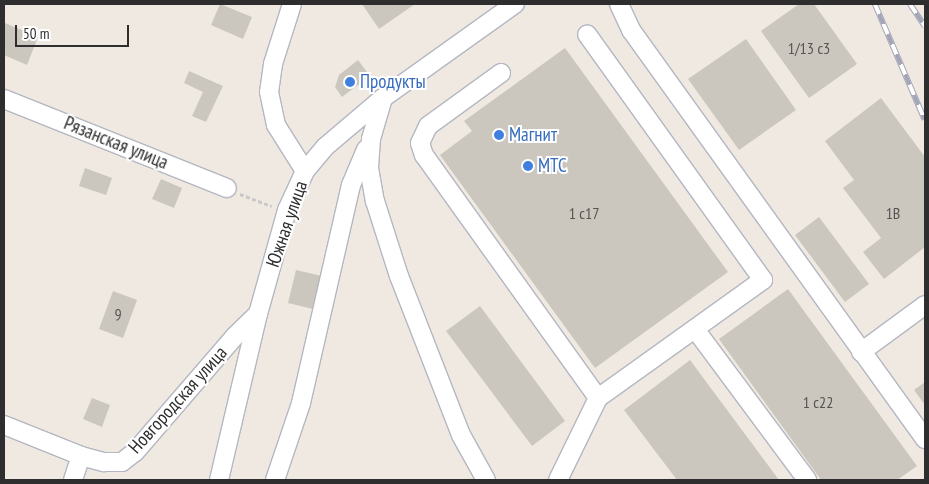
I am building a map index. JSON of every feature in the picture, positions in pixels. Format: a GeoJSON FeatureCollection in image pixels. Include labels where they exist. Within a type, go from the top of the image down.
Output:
{"type":"FeatureCollection","features":[{"type":"Feature","properties":{"kind":"street"},"geometry":{"type":"LineString","coordinates":[[292,4],[273,64],[269,92],[276,125],[305,171]]}},
{"type":"Feature","properties":{"kind":"street","name":"Южная улица"},"geometry":{"type":"LineString","coordinates":[[219,480],[258,314],[287,210],[305,171],[325,147],[382,98],[515,4]]}},
{"type":"Feature","properties":{"kind":"street"},"geometry":{"type":"LineString","coordinates":[[619,4],[631,30],[925,439]]}},
{"type":"Feature","properties":{"kind":"street"},"geometry":{"type":"LineString","coordinates":[[558,480],[598,398],[763,280],[587,34]]}},
{"type":"Feature","properties":{"kind":"street"},"geometry":{"type":"LineString","coordinates":[[501,72],[428,126],[420,143],[424,155],[598,398]]}},
{"type":"Feature","properties":{"kind":"street"},"geometry":{"type":"LineString","coordinates":[[275,480],[301,403],[351,185],[371,139],[382,98]]}},
{"type":"Feature","properties":{"kind":"street","name":"Рязанская улица"},"geometry":{"type":"LineString","coordinates":[[4,99],[227,188]]}},
{"type":"Feature","properties":{"kind":"street"},"geometry":{"type":"LineString","coordinates":[[371,139],[369,168],[386,237],[462,435],[486,480]]}},
{"type":"Feature","properties":{"kind":"street"},"geometry":{"type":"LineString","coordinates":[[861,352],[925,305]]}},
{"type":"Feature","properties":{"kind":"street","name":"Новгородская улица"},"geometry":{"type":"LineString","coordinates":[[4,425],[81,456],[104,462],[122,462],[136,452],[235,336],[258,314]]}},
{"type":"Feature","properties":{"kind":"street"},"geometry":{"type":"LineString","coordinates":[[696,329],[807,480]]}},
{"type":"Feature","properties":{"kind":"street"},"geometry":{"type":"LineString","coordinates":[[73,480],[81,456]]}},
{"type":"Feature","properties":{"kind":"path"},"geometry":{"type":"LineString","coordinates":[[227,188],[254,200],[287,210]]}},
{"type":"Feature","properties":{"kind":"building"},"geometry":{"type":"Polygon","coordinates":[[[220,4],[252,17],[243,39],[211,25],[220,4]]]}},
{"type":"Feature","properties":{"kind":"building"},"geometry":{"type":"Polygon","coordinates":[[[362,4],[415,4],[379,29],[362,4]]]}},
{"type":"Feature","properties":{"kind":"building"},"geometry":{"type":"Polygon","coordinates":[[[799,4],[814,4],[857,64],[809,98],[761,31],[799,4]]]}},
{"type":"Feature","properties":{"kind":"building"},"geometry":{"type":"Polygon","coordinates":[[[5,23],[38,37],[27,65],[4,55],[5,23]]]}},
{"type":"Feature","properties":{"kind":"building"},"geometry":{"type":"Polygon","coordinates":[[[746,39],[796,110],[739,150],[688,79],[746,39]]]}},
{"type":"Feature","properties":{"kind":"building"},"geometry":{"type":"Polygon","coordinates":[[[565,48],[728,272],[595,368],[440,155],[472,131],[464,121],[565,48]]]}},
{"type":"Feature","properties":{"kind":"building","name":"Продукты"},"geometry":{"type":"Polygon","coordinates":[[[358,60],[370,76],[342,97],[335,87],[339,75],[358,60]]]}},
{"type":"Feature","properties":{"kind":"building"},"geometry":{"type":"Polygon","coordinates":[[[189,71],[223,86],[206,122],[192,116],[203,92],[184,83],[189,71]]]}},
{"type":"Feature","properties":{"kind":"building"},"geometry":{"type":"Polygon","coordinates":[[[881,98],[925,157],[925,247],[884,279],[863,252],[881,238],[843,188],[854,180],[825,141],[881,98]]]}},
{"type":"Feature","properties":{"kind":"building"},"geometry":{"type":"Polygon","coordinates":[[[85,168],[112,178],[106,195],[79,186],[85,168]]]}},
{"type":"Feature","properties":{"kind":"building"},"geometry":{"type":"Polygon","coordinates":[[[161,179],[182,188],[174,208],[152,199],[161,179]]]}},
{"type":"Feature","properties":{"kind":"building"},"geometry":{"type":"Polygon","coordinates":[[[819,217],[869,284],[845,302],[795,235],[819,217]]]}},
{"type":"Feature","properties":{"kind":"building"},"geometry":{"type":"Polygon","coordinates":[[[296,270],[322,276],[313,309],[288,303],[296,270]]]}},
{"type":"Feature","properties":{"kind":"building"},"geometry":{"type":"Polygon","coordinates":[[[788,289],[917,466],[897,480],[821,480],[719,339],[788,289]]]}},
{"type":"Feature","properties":{"kind":"building"},"geometry":{"type":"Polygon","coordinates":[[[113,291],[137,300],[123,338],[99,329],[113,291]]]}},
{"type":"Feature","properties":{"kind":"building"},"geometry":{"type":"Polygon","coordinates":[[[480,306],[565,421],[532,446],[446,331],[480,306]]]}},
{"type":"Feature","properties":{"kind":"building"},"geometry":{"type":"Polygon","coordinates":[[[690,360],[779,480],[677,480],[624,410],[690,360]]]}},
{"type":"Feature","properties":{"kind":"building"},"geometry":{"type":"Polygon","coordinates":[[[925,382],[925,405],[914,390],[925,382]]]}},
{"type":"Feature","properties":{"kind":"building"},"geometry":{"type":"Polygon","coordinates":[[[92,398],[110,405],[102,427],[83,419],[92,398]]]}},
{"type":"Feature","properties":{"kind":"railway"},"geometry":{"type":"LineString","coordinates":[[875,4],[925,120]]}},
{"type":"Feature","properties":{"kind":"railway"},"geometry":{"type":"LineString","coordinates":[[910,4],[925,26]]}},
{"type":"Feature","properties":{"kind":"place","name":"Продукты"},"geometry":{"type":"Point","coordinates":[350,82]}},
{"type":"Feature","properties":{"kind":"place","name":"Магнит"},"geometry":{"type":"Point","coordinates":[499,135]}},
{"type":"Feature","properties":{"kind":"place","name":"МТС"},"geometry":{"type":"Point","coordinates":[528,166]}}]}
